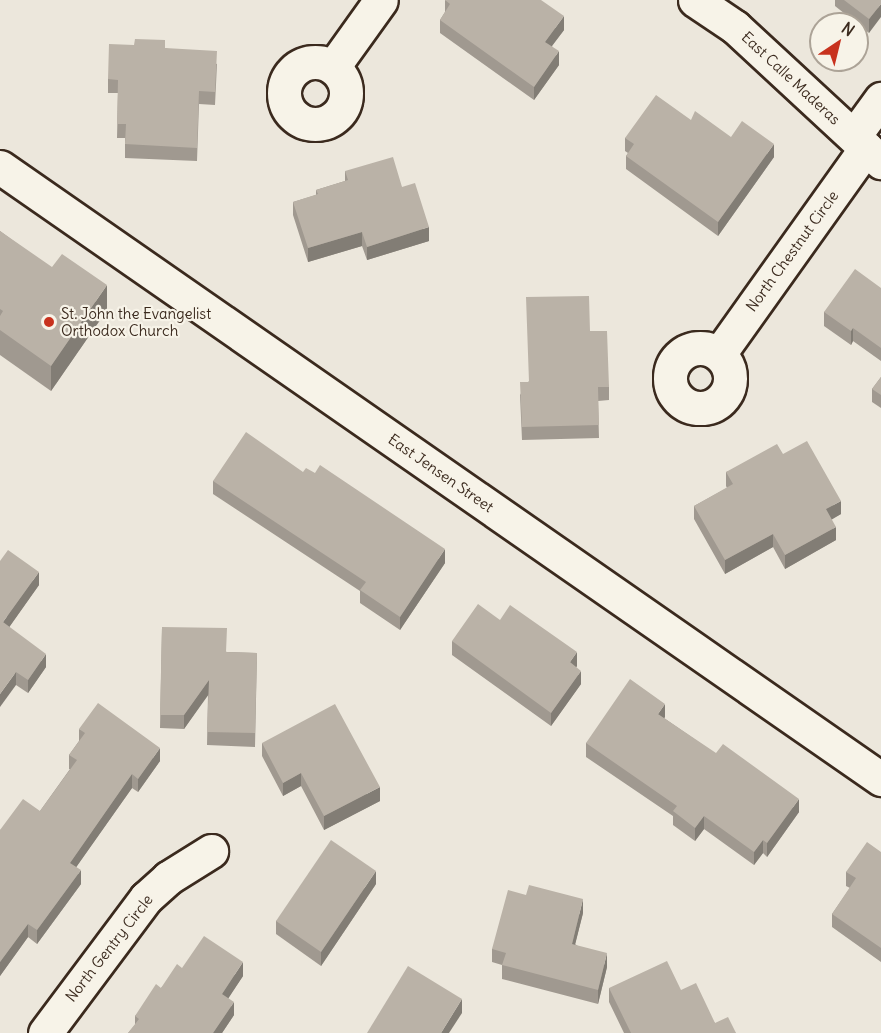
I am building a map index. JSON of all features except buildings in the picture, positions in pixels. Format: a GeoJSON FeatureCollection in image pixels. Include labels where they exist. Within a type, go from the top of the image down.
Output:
{"type":"FeatureCollection","features":[{"type":"Feature","properties":{"kind":"street"},"geometry":{"type":"LineString","coordinates":[[333,67],[381,0]]}},
{"type":"Feature","properties":{"kind":"street","name":"East Calle Maderas"},"geometry":{"type":"LineString","coordinates":[[694,0],[735,27],[867,149]]}},
{"type":"Feature","properties":{"kind":"street","name":"North Chestnut Circle"},"geometry":{"type":"LineString","coordinates":[[719,354],[867,149],[881,99]]}},
{"type":"Feature","properties":{"kind":"street","name":"East Jensen Street"},"geometry":{"type":"LineString","coordinates":[[0,167],[881,779]]}},
{"type":"Feature","properties":{"kind":"street","name":"North Gentry Circle"},"geometry":{"type":"LineString","coordinates":[[45,1033],[146,898],[168,878],[211,851]]}},
{"type":"Feature","properties":{"kind":"place","name":"St. John the Evangelist Orthodox Church"},"geometry":{"type":"Point","coordinates":[49,322]}}]}
